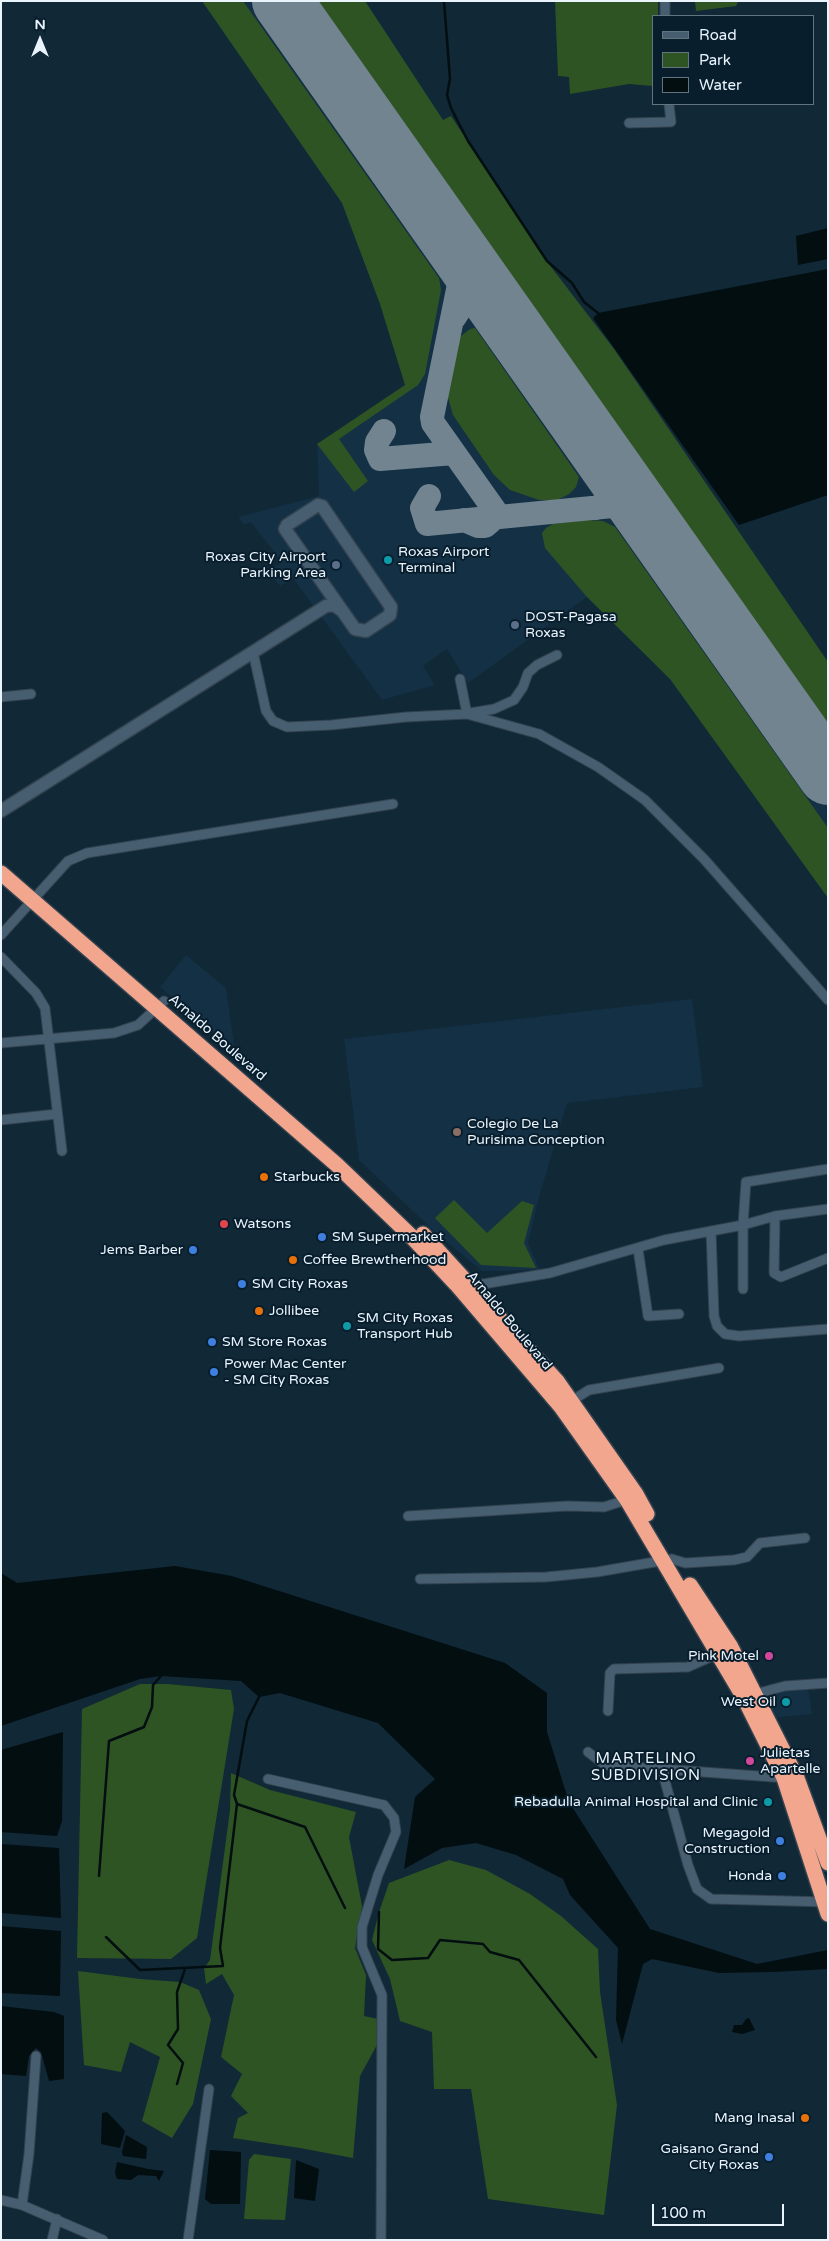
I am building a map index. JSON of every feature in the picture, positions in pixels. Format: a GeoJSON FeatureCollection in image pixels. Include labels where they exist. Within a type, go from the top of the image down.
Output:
{"type":"FeatureCollection","features":[{"type":"Feature","properties":{"kind":"highway","name":"Arnaldo Boulevard"},"geometry":{"type":"LineString","coordinates":[[1,862],[34,897]]}},
{"type":"Feature","properties":{"kind":"highway","name":"Arnaldo Boulevard"},"geometry":{"type":"LineString","coordinates":[[1,873],[34,897],[268,1096],[340,1161],[411,1236],[460,1281],[566,1404],[632,1497],[668,1561],[725,1650],[791,1778],[828,1863]]}},
{"type":"Feature","properties":{"kind":"highway","name":"Arnaldo Boulevard"},"geometry":{"type":"LineString","coordinates":[[460,1281],[475,1290],[557,1381],[566,1404]]}},
{"type":"Feature","properties":{"kind":"highway","name":"Arnaldo Boulevard"},"geometry":{"type":"LineString","coordinates":[[791,1778],[827,1906]]}},
{"type":"Feature","properties":{"kind":"street"},"geometry":{"type":"LineString","coordinates":[[664,15],[665,1]]}},
{"type":"Feature","properties":{"kind":"street"},"geometry":{"type":"LineString","coordinates":[[629,123],[671,122],[669,105]]}},
{"type":"Feature","properties":{"kind":"street"},"geometry":{"type":"LineString","coordinates":[[318,505],[322,506],[378,586],[392,611],[390,616],[370,628],[360,631],[355,629],[341,610],[285,529],[287,525],[318,505]]}},
{"type":"Feature","properties":{"kind":"street"},"geometry":{"type":"LineString","coordinates":[[326,606],[328,591]]}},
{"type":"Feature","properties":{"kind":"street"},"geometry":{"type":"LineString","coordinates":[[1,811],[326,606],[334,605],[341,610]]}},
{"type":"Feature","properties":{"kind":"street"},"geometry":{"type":"LineString","coordinates":[[253,652],[266,712],[273,721],[287,727],[467,714],[494,709],[514,700],[523,688],[528,673],[537,665],[557,655]]}},
{"type":"Feature","properties":{"kind":"street"},"geometry":{"type":"LineString","coordinates":[[460,679],[467,714]]}},
{"type":"Feature","properties":{"kind":"street"},"geometry":{"type":"LineString","coordinates":[[1,697],[31,694]]}},
{"type":"Feature","properties":{"kind":"street"},"geometry":{"type":"LineString","coordinates":[[467,714],[539,734],[598,767],[645,800],[704,859],[828,1000]]}},
{"type":"Feature","properties":{"kind":"street"},"geometry":{"type":"LineString","coordinates":[[1,935],[68,860],[87,853],[393,804]]}},
{"type":"Feature","properties":{"kind":"street"},"geometry":{"type":"LineString","coordinates":[[1,957],[36,993],[45,1008],[62,1151]]}},
{"type":"Feature","properties":{"kind":"street"},"geometry":{"type":"LineString","coordinates":[[1,1043],[114,1033],[138,1025],[161,1005]]}},
{"type":"Feature","properties":{"kind":"street"},"geometry":{"type":"LineString","coordinates":[[1,1120],[58,1114]]}},
{"type":"Feature","properties":{"kind":"street"},"geometry":{"type":"LineString","coordinates":[[743,1289],[743,1225],[746,1182],[828,1169]]}},
{"type":"Feature","properties":{"kind":"street"},"geometry":{"type":"LineString","coordinates":[[475,1290],[483,1284],[550,1273],[664,1240],[743,1225],[775,1216],[828,1209]]}},
{"type":"Feature","properties":{"kind":"street"},"geometry":{"type":"LineString","coordinates":[[775,1216],[774,1273],[780,1277],[828,1258]]}},
{"type":"Feature","properties":{"kind":"street"},"geometry":{"type":"LineString","coordinates":[[711,1231],[714,1316],[717,1326],[725,1334],[739,1336],[828,1329]]}},
{"type":"Feature","properties":{"kind":"street"},"geometry":{"type":"LineString","coordinates":[[638,1249],[648,1316],[658,1317],[680,1314]]}},
{"type":"Feature","properties":{"kind":"street"},"geometry":{"type":"LineString","coordinates":[[566,1404],[589,1390],[719,1368]]}},
{"type":"Feature","properties":{"kind":"street"},"geometry":{"type":"LineString","coordinates":[[408,1516],[567,1506],[604,1507],[632,1497]]}},
{"type":"Feature","properties":{"kind":"street"},"geometry":{"type":"LineString","coordinates":[[420,1579],[546,1577],[668,1561],[685,1563],[734,1560],[748,1556],[760,1543],[805,1538]]}},
{"type":"Feature","properties":{"kind":"street"},"geometry":{"type":"LineString","coordinates":[[608,1711],[610,1672],[614,1669],[688,1667],[725,1650]]}},
{"type":"Feature","properties":{"kind":"street"},"geometry":{"type":"LineString","coordinates":[[749,1696],[785,1686],[828,1683]]}},
{"type":"Feature","properties":{"kind":"street"},"geometry":{"type":"LineString","coordinates":[[588,1752],[605,1765],[791,1778]]}},
{"type":"Feature","properties":{"kind":"street"},"geometry":{"type":"LineString","coordinates":[[662,1770],[688,1866],[697,1888],[711,1899],[827,1906]]}},
{"type":"Feature","properties":{"kind":"street"},"geometry":{"type":"LineString","coordinates":[[268,1779],[384,1805],[394,1818],[396,1832],[378,1875],[362,1927],[362,1947],[382,1995],[381,2240]]}},
{"type":"Feature","properties":{"kind":"street"},"geometry":{"type":"LineString","coordinates":[[22,2205],[29,2154],[36,2056]]}},
{"type":"Feature","properties":{"kind":"street"},"geometry":{"type":"LineString","coordinates":[[188,2240],[209,2089]]}},
{"type":"Feature","properties":{"kind":"street"},"geometry":{"type":"LineString","coordinates":[[1,2200],[22,2205],[58,2219],[103,2240]]}},
{"type":"Feature","properties":{"kind":"street"},"geometry":{"type":"LineString","coordinates":[[52,2240],[58,2219]]}},
{"type":"Feature","properties":{"kind":"shaded area"},"geometry":{"type":"Polygon","coordinates":[[[202,1],[365,1],[443,120],[451,116],[545,259],[614,349],[828,662],[828,898],[670,679],[587,597],[468,683],[447,649],[423,666],[435,685],[382,700],[293,578],[280,586],[268,572],[282,562],[251,522],[244,525],[238,517],[319,496],[317,444],[405,385],[380,304],[342,203],[202,1]]]}},
{"type":"Feature","properties":{"kind":"shaded area"},"geometry":{"type":"Polygon","coordinates":[[[186,955],[226,988],[235,1051],[160,987],[186,955]]]}},
{"type":"Feature","properties":{"kind":"shaded area","name":"Colegio De La Purisima Conception"},"geometry":{"type":"Polygon","coordinates":[[[692,999],[703,1087],[567,1103],[539,1197],[528,1243],[540,1270],[482,1271],[436,1233],[359,1160],[344,1039],[692,999]]]}},
{"type":"Feature","properties":{"kind":"shaded area"},"geometry":{"type":"Polygon","coordinates":[[[808,1688],[812,1714],[771,1718],[760,1696],[768,1692],[808,1688]]]}},
{"type":"Feature","properties":{"kind":"green space"},"geometry":{"type":"Polygon","coordinates":[[[202,1],[243,1],[439,278],[441,290],[425,374],[418,385],[339,439],[368,481],[354,492],[317,444],[405,385],[380,304],[342,203],[202,1]]]}},
{"type":"Feature","properties":{"kind":"green space"},"geometry":{"type":"Polygon","coordinates":[[[316,1],[365,1],[443,120],[451,116],[545,259],[614,349],[828,662],[828,725],[316,1]]]}},
{"type":"Feature","properties":{"kind":"green space"},"geometry":{"type":"Polygon","coordinates":[[[555,1],[658,1],[658,15],[652,15],[652,86],[629,84],[570,94],[569,77],[558,76],[555,1]]]}},
{"type":"Feature","properties":{"kind":"green space"},"geometry":{"type":"Polygon","coordinates":[[[695,1],[743,1],[738,2],[736,6],[696,11],[695,1]]]}},
{"type":"Feature","properties":{"kind":"green space"},"geometry":{"type":"Polygon","coordinates":[[[475,328],[579,477],[576,487],[569,494],[557,500],[539,500],[510,490],[494,475],[453,415],[447,394],[454,353],[461,336],[470,329],[475,328]]]}},
{"type":"Feature","properties":{"kind":"green space"},"geometry":{"type":"Polygon","coordinates":[[[587,520],[603,521],[615,527],[828,828],[828,898],[670,679],[587,597],[545,548],[542,533],[546,528],[553,524],[587,520]]]}},
{"type":"Feature","properties":{"kind":"green space"},"geometry":{"type":"Polygon","coordinates":[[[454,1200],[487,1233],[522,1201],[534,1205],[524,1243],[536,1268],[481,1265],[435,1218],[454,1200]]]}},
{"type":"Feature","properties":{"kind":"green space"},"geometry":{"type":"Polygon","coordinates":[[[140,1684],[167,1684],[231,1690],[234,1709],[197,1938],[171,1959],[77,1958],[82,1709],[140,1684]]]}},
{"type":"Feature","properties":{"kind":"green space"},"geometry":{"type":"Polygon","coordinates":[[[231,1773],[270,1790],[356,1812],[349,1837],[362,1906],[355,1948],[366,1975],[364,2016],[378,2019],[378,2043],[360,2076],[353,2158],[233,2138],[238,2118],[248,2113],[231,2096],[242,2074],[221,2057],[234,1995],[222,1974],[206,1984],[204,1968],[210,1960],[230,1810],[231,1773]]]}},
{"type":"Feature","properties":{"kind":"green space"},"geometry":{"type":"Polygon","coordinates":[[[449,1860],[486,1870],[530,1894],[561,1916],[598,1949],[600,1992],[617,2105],[604,2215],[488,2199],[471,2089],[434,2089],[432,2032],[400,2021],[390,1979],[372,1940],[379,1912],[389,1883],[449,1860]]]}},
{"type":"Feature","properties":{"kind":"green space"},"geometry":{"type":"Polygon","coordinates":[[[78,1971],[180,1982],[199,1990],[211,2019],[193,2104],[172,2138],[142,2121],[160,2057],[130,2042],[121,2072],[84,2065],[78,1971]]]}},
{"type":"Feature","properties":{"kind":"green space"},"geometry":{"type":"Polygon","coordinates":[[[254,2154],[291,2159],[285,2220],[244,2219],[249,2160],[254,2154]]]}},
{"type":"Feature","properties":{"kind":"water"},"geometry":{"type":"Polygon","coordinates":[[[828,228],[828,259],[798,265],[796,236],[828,228]]]}},
{"type":"Feature","properties":{"kind":"water"},"geometry":{"type":"Polygon","coordinates":[[[828,269],[828,495],[739,525],[593,318],[598,313],[828,269]]]}},
{"type":"Feature","properties":{"kind":"water"},"geometry":{"type":"Polygon","coordinates":[[[175,1566],[232,1576],[505,1663],[547,1693],[547,1732],[569,1802],[650,1929],[757,1964],[828,1950],[828,1969],[719,1973],[652,1959],[643,1964],[622,2044],[616,2020],[618,1948],[570,1895],[563,1879],[516,1855],[476,1843],[442,1848],[404,1869],[415,1797],[435,1779],[378,1723],[280,1693],[259,1697],[241,1681],[161,1676],[140,1679],[1,1726],[1,1573],[17,1583],[175,1566]]]}},
{"type":"Feature","properties":{"kind":"water"},"geometry":{"type":"Polygon","coordinates":[[[63,1732],[62,1821],[57,1836],[1,1832],[1,1750],[63,1732]]]}},
{"type":"Feature","properties":{"kind":"water"},"geometry":{"type":"Polygon","coordinates":[[[1,1844],[59,1848],[61,1918],[1,1913],[1,1844]]]}},
{"type":"Feature","properties":{"kind":"water"},"geometry":{"type":"Polygon","coordinates":[[[1,1926],[61,1931],[60,1996],[1,1993],[1,1926]]]}},
{"type":"Feature","properties":{"kind":"water"},"geometry":{"type":"Polygon","coordinates":[[[1,2006],[54,2012],[64,2016],[64,2079],[49,2081],[41,2052],[36,2048],[29,2056],[26,2076],[1,2074],[1,2006]]]}},
{"type":"Feature","properties":{"kind":"water"},"geometry":{"type":"Polygon","coordinates":[[[749,2018],[755,2030],[742,2034],[732,2032],[734,2025],[742,2025],[749,2018]]]}},
{"type":"Feature","properties":{"kind":"water"},"geometry":{"type":"Polygon","coordinates":[[[107,2112],[125,2131],[120,2148],[101,2144],[102,2113],[107,2112]]]}},
{"type":"Feature","properties":{"kind":"water"},"geometry":{"type":"Polygon","coordinates":[[[126,2135],[147,2147],[146,2159],[123,2156],[122,2152],[126,2135]]]}},
{"type":"Feature","properties":{"kind":"water"},"geometry":{"type":"Polygon","coordinates":[[[210,2150],[241,2152],[240,2204],[211,2204],[205,2199],[210,2150]]]}},
{"type":"Feature","properties":{"kind":"water"},"geometry":{"type":"Polygon","coordinates":[[[296,2160],[319,2169],[315,2201],[294,2198],[296,2160]]]}},
{"type":"Feature","properties":{"kind":"water"},"geometry":{"type":"Polygon","coordinates":[[[117,2162],[164,2171],[159,2181],[156,2176],[138,2175],[131,2180],[117,2179],[115,2173],[117,2162]]]}},
{"type":"Feature","properties":{"kind":"waterway"},"geometry":{"type":"LineString","coordinates":[[444,1],[450,79],[447,95],[451,108],[468,141],[547,261],[572,283],[584,302],[598,313]]}},
{"type":"Feature","properties":{"kind":"waterway"},"geometry":{"type":"LineString","coordinates":[[99,1876],[109,1741],[144,1727],[152,1707],[153,1685],[161,1676]]}},
{"type":"Feature","properties":{"kind":"waterway"},"geometry":{"type":"LineString","coordinates":[[259,1697],[247,1721],[234,1795],[237,1804],[305,1827],[345,1908]]}},
{"type":"Feature","properties":{"kind":"waterway"},"geometry":{"type":"LineString","coordinates":[[106,1937],[140,1970],[223,1966],[220,1948],[237,1804]]}},
{"type":"Feature","properties":{"kind":"waterway"},"geometry":{"type":"LineString","coordinates":[[379,1912],[378,1949],[392,1960],[428,1958],[440,1940],[483,1944],[490,1952],[519,1960],[596,2057]]}},
{"type":"Feature","properties":{"kind":"waterway"},"geometry":{"type":"LineString","coordinates":[[177,2084],[183,2063],[168,2045],[178,2029],[177,1992],[185,1969]]}},
{"type":"Feature","properties":{"kind":"taxiway"},"geometry":{"type":"LineString","coordinates":[[272,1],[290,13]]}},
{"type":"Feature","properties":{"kind":"taxiway"},"geometry":{"type":"LineString","coordinates":[[460,254],[462,270],[432,417],[433,423],[498,515],[485,526],[478,526],[464,520]]}},
{"type":"Feature","properties":{"kind":"taxiway"},"geometry":{"type":"LineString","coordinates":[[454,318],[462,306],[468,302],[485,301],[498,307]]}},
{"type":"Feature","properties":{"kind":"taxiway"},"geometry":{"type":"LineString","coordinates":[[384,431],[377,442],[376,450],[380,459],[454,453]]}},
{"type":"Feature","properties":{"kind":"taxiway"},"geometry":{"type":"LineString","coordinates":[[596,508],[605,503],[613,490],[613,470]]}},
{"type":"Feature","properties":{"kind":"taxiway"},"geometry":{"type":"LineString","coordinates":[[429,496],[422,508],[427,524],[623,505],[637,508],[647,518]]}},
{"type":"Feature","properties":{"kind":"runway"},"geometry":{"type":"LineString","coordinates":[[282,1],[828,775]]}},
{"type":"Feature","properties":{"kind":"place","name":"Roxas Airport Terminal"},"geometry":{"type":"Point","coordinates":[388,560]}},
{"type":"Feature","properties":{"kind":"place","name":"Roxas City Airport Parking Area"},"geometry":{"type":"Point","coordinates":[336,565]}},
{"type":"Feature","properties":{"kind":"place","name":"DOST-Pagasa Roxas"},"geometry":{"type":"Point","coordinates":[515,625]}},
{"type":"Feature","properties":{"kind":"place","name":"Colegio De La Purisima Conception"},"geometry":{"type":"Point","coordinates":[457,1132]}},
{"type":"Feature","properties":{"kind":"place","name":"Starbucks"},"geometry":{"type":"Point","coordinates":[264,1177]}},
{"type":"Feature","properties":{"kind":"place","name":"Watsons"},"geometry":{"type":"Point","coordinates":[224,1224]}},
{"type":"Feature","properties":{"kind":"place","name":"SM Supermarket"},"geometry":{"type":"Point","coordinates":[322,1237]}},
{"type":"Feature","properties":{"kind":"place","name":"Jems Barber"},"geometry":{"type":"Point","coordinates":[193,1250]}},
{"type":"Feature","properties":{"kind":"place","name":"Coffee Brewtherhood"},"geometry":{"type":"Point","coordinates":[293,1260]}},
{"type":"Feature","properties":{"kind":"place","name":"SM City Roxas"},"geometry":{"type":"Point","coordinates":[242,1284]}},
{"type":"Feature","properties":{"kind":"place","name":"Jollibee"},"geometry":{"type":"Point","coordinates":[259,1311]}},
{"type":"Feature","properties":{"kind":"place","name":"SM City Roxas Transport Hub"},"geometry":{"type":"Point","coordinates":[347,1326]}},
{"type":"Feature","properties":{"kind":"place","name":"SM Store Roxas"},"geometry":{"type":"Point","coordinates":[212,1342]}},
{"type":"Feature","properties":{"kind":"place","name":"Power Mac Center - SM City Roxas"},"geometry":{"type":"Point","coordinates":[214,1372]}},
{"type":"Feature","properties":{"kind":"place","name":"Pink Motel"},"geometry":{"type":"Point","coordinates":[769,1656]}},
{"type":"Feature","properties":{"kind":"place","name":"West Oil"},"geometry":{"type":"Point","coordinates":[786,1702]}},
{"type":"Feature","properties":{"kind":"place","name":"Julietas Apartelle"},"geometry":{"type":"Point","coordinates":[750,1761]}},
{"type":"Feature","properties":{"kind":"place","name":"Rebadulla Animal Hospital and Clinic"},"geometry":{"type":"Point","coordinates":[768,1802]}},
{"type":"Feature","properties":{"kind":"place","name":"Megagold Construction"},"geometry":{"type":"Point","coordinates":[780,1841]}},
{"type":"Feature","properties":{"kind":"place","name":"Honda"},"geometry":{"type":"Point","coordinates":[782,1876]}},
{"type":"Feature","properties":{"kind":"place","name":"Mang Inasal"},"geometry":{"type":"Point","coordinates":[805,2118]}},
{"type":"Feature","properties":{"kind":"place","name":"Gaisano Grand City Roxas"},"geometry":{"type":"Point","coordinates":[769,2157]}},
{"type":"Feature","properties":{"kind":"district","name":"MARTELINO SUBDIVISION"},"geometry":{"type":"Point","coordinates":[646,1768]}}]}
